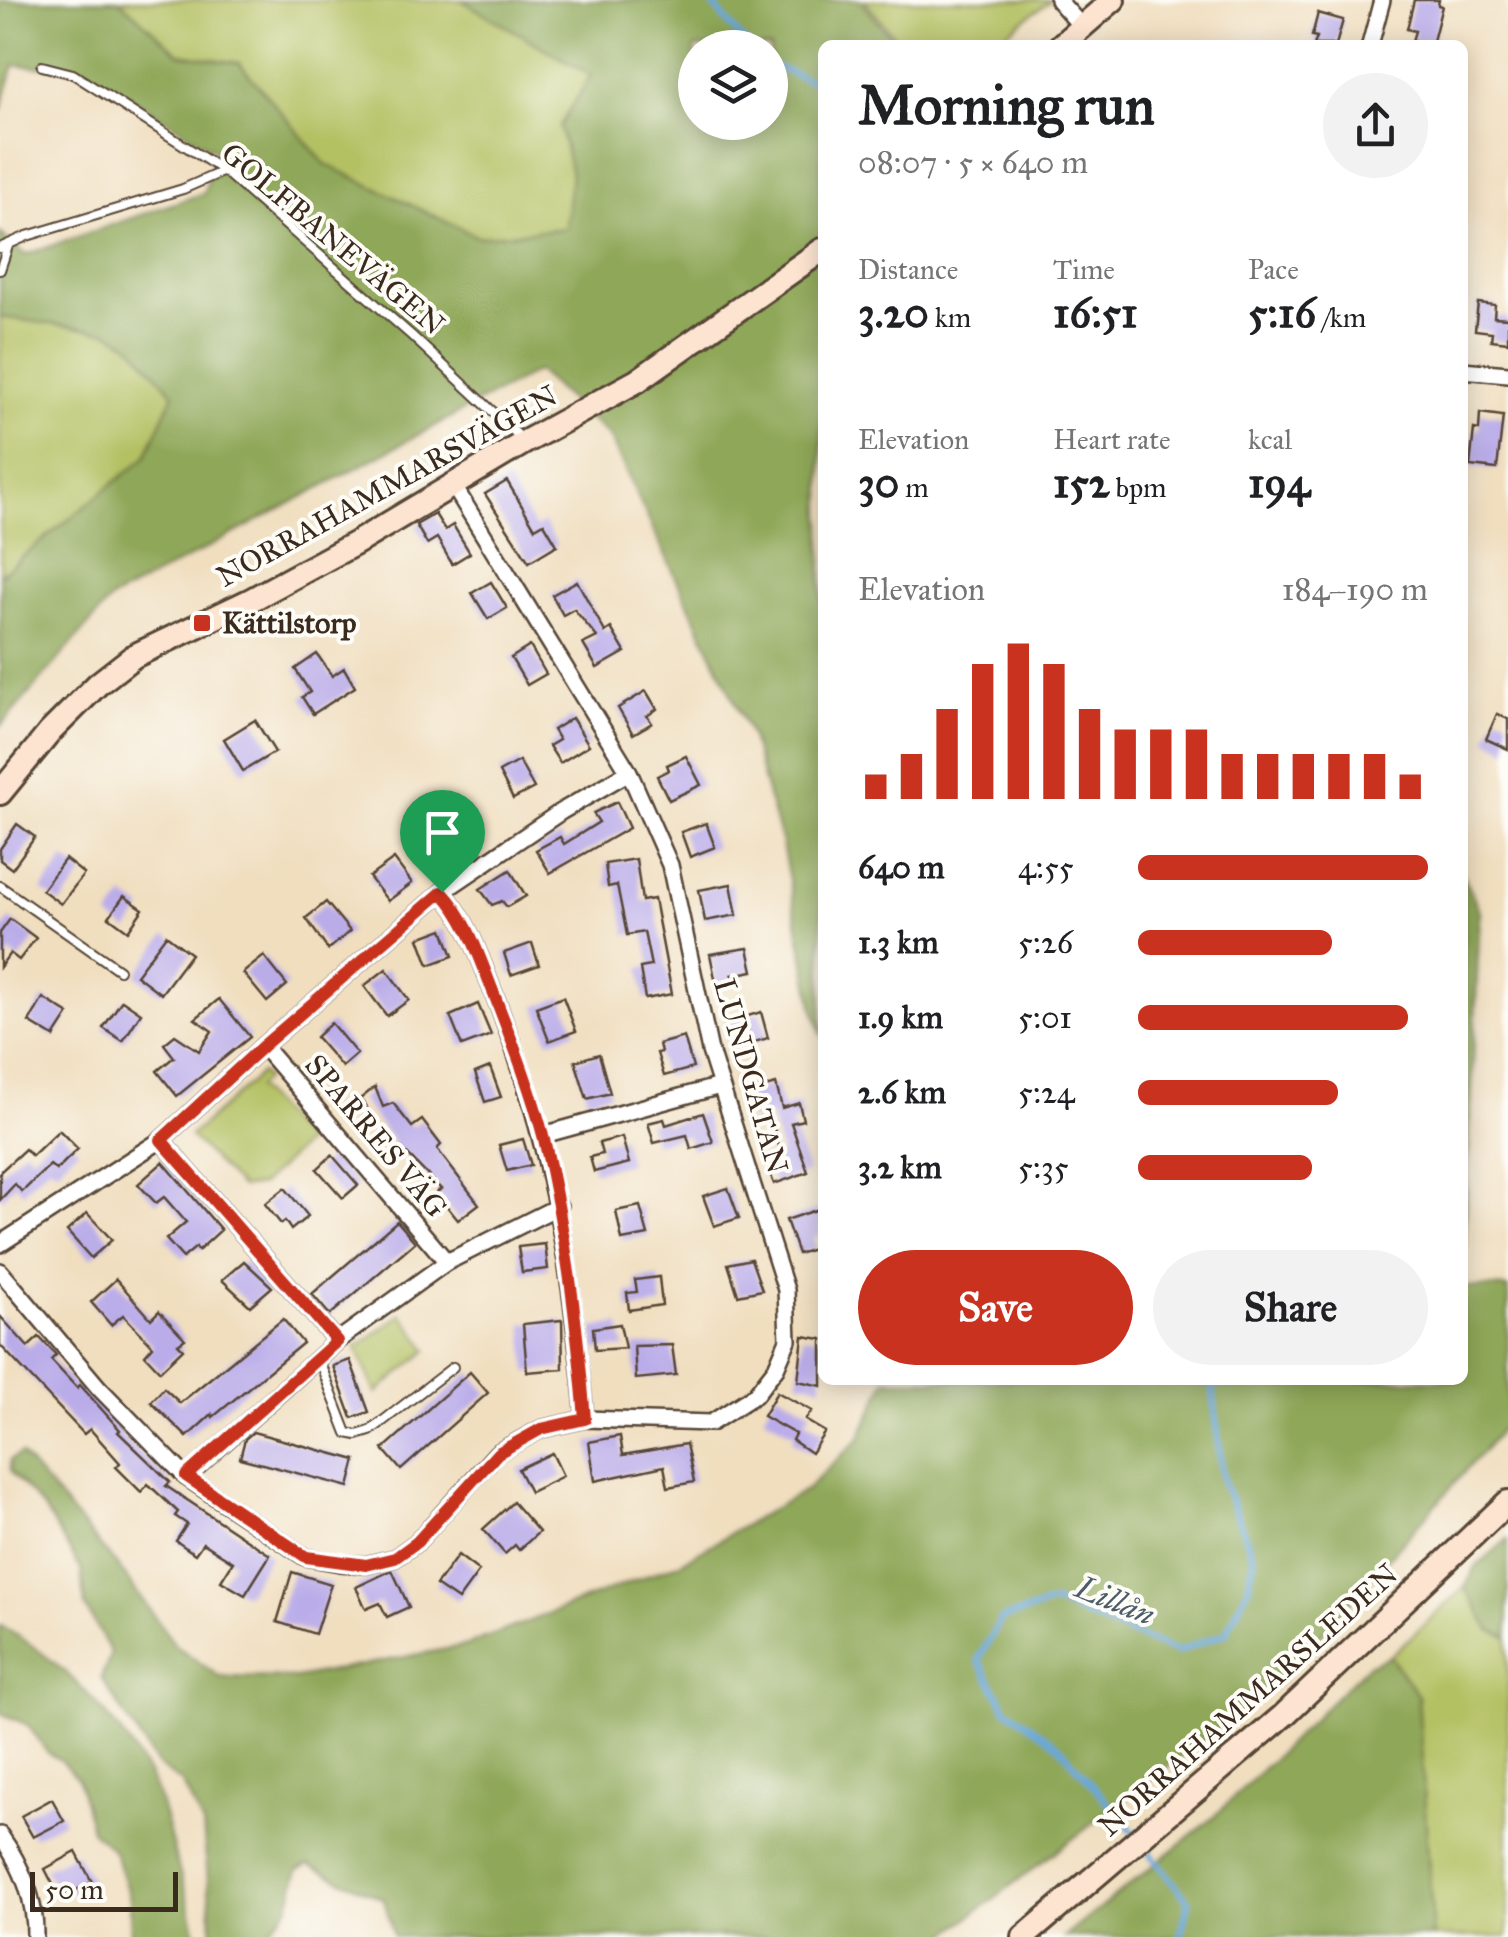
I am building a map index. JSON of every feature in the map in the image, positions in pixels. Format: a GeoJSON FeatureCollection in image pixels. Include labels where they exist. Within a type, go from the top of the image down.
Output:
{"type":"FeatureCollection","features":[{"type":"Feature","properties":{"kind":"street"},"geometry":{"type":"LineString","coordinates":[[1058,0],[1082,27]]}},
{"type":"Feature","properties":{"kind":"street"},"geometry":{"type":"LineString","coordinates":[[1067,40],[1113,0]]}},
{"type":"Feature","properties":{"kind":"street"},"geometry":{"type":"LineString","coordinates":[[1371,40],[1382,0]]}},
{"type":"Feature","properties":{"kind":"street","name":"NORRAHAMMARSVÄGEN"},"geometry":{"type":"LineString","coordinates":[[0,793],[50,732],[98,684],[134,656],[248,601],[637,381],[818,253]]}},
{"type":"Feature","properties":{"kind":"street"},"geometry":{"type":"LineString","coordinates":[[1468,371],[1508,374]]}},
{"type":"Feature","properties":{"kind":"street","name":"LUNDGATAN"},"geometry":{"type":"LineString","coordinates":[[0,1271],[99,1388],[186,1476],[306,1557],[366,1565],[395,1558],[417,1542],[498,1453],[541,1429],[585,1419],[711,1423],[756,1395],[776,1368],[788,1340],[786,1290],[710,1051],[670,864],[630,772],[453,485]]}},
{"type":"Feature","properties":{"kind":"street"},"geometry":{"type":"LineString","coordinates":[[0,1244],[161,1140],[442,892],[562,811],[630,772]]}},
{"type":"Feature","properties":{"kind":"street"},"geometry":{"type":"LineString","coordinates":[[442,892],[457,908],[489,982],[522,1066],[543,1135],[575,1308],[585,1419]]}},
{"type":"Feature","properties":{"kind":"street","name":"SPARRES VÄG"},"geometry":{"type":"LineString","coordinates":[[263,1046],[446,1262]]}},
{"type":"Feature","properties":{"kind":"street"},"geometry":{"type":"LineString","coordinates":[[543,1135],[720,1086]]}},
{"type":"Feature","properties":{"kind":"street"},"geometry":{"type":"LineString","coordinates":[[161,1140],[337,1341]]}},
{"type":"Feature","properties":{"kind":"street"},"geometry":{"type":"LineString","coordinates":[[186,1476],[337,1341],[446,1262],[559,1206]]}},
{"type":"Feature","properties":{"kind":"street","name":"NORRAHAMMARSLEDEN"},"geometry":{"type":"LineString","coordinates":[[1024,1937],[1284,1715],[1508,1502]]}},
{"type":"Feature","properties":{"kind":"street"},"geometry":{"type":"LineString","coordinates":[[0,1835],[32,1895],[35,1937]]}},
{"type":"Feature","properties":{"kind":"lane","name":"GOLFBANEVÄGEN"},"geometry":{"type":"LineString","coordinates":[[42,66],[73,74],[224,171],[412,336],[525,442]]}},
{"type":"Feature","properties":{"kind":"lane"},"geometry":{"type":"LineString","coordinates":[[0,270],[4,247],[27,236],[183,188],[224,171]]}},
{"type":"Feature","properties":{"kind":"lane"},"geometry":{"type":"LineString","coordinates":[[0,886],[119,970]]}},
{"type":"Feature","properties":{"kind":"lane"},"geometry":{"type":"LineString","coordinates":[[318,1358],[348,1432],[357,1435],[370,1431],[453,1367]]}},
{"type":"Feature","properties":{"kind":"green space"},"geometry":{"type":"Polygon","coordinates":[[[0,0],[119,0],[179,54],[239,63],[325,164],[478,237],[566,228],[571,173],[560,126],[591,75],[461,0],[860,0],[894,40],[818,40],[818,1023],[782,844],[750,734],[609,436],[537,371],[110,600],[0,727],[0,575],[145,458],[174,394],[132,346],[108,332],[0,317],[0,233],[25,255],[204,193],[217,152],[86,69],[14,65],[0,113],[0,0]]]}},
{"type":"Feature","properties":{"kind":"green space"},"geometry":{"type":"Polygon","coordinates":[[[119,0],[461,0],[592,76],[560,126],[571,173],[566,228],[478,237],[325,164],[239,63],[179,54],[119,0]]]}},
{"type":"Feature","properties":{"kind":"green space"},"geometry":{"type":"Polygon","coordinates":[[[864,0],[1051,0],[997,40],[898,40],[864,0]]]}},
{"type":"Feature","properties":{"kind":"green space"},"geometry":{"type":"Polygon","coordinates":[[[0,317],[108,332],[132,346],[174,394],[145,458],[0,575],[0,317]]]}},
{"type":"Feature","properties":{"kind":"green space"},"geometry":{"type":"Polygon","coordinates":[[[1468,885],[1480,912],[1468,1169],[1468,885]]]}},
{"type":"Feature","properties":{"kind":"green space"},"geometry":{"type":"Polygon","coordinates":[[[261,1073],[266,1078],[257,1088],[306,1142],[261,1185],[241,1188],[190,1136],[261,1073]]]}},
{"type":"Feature","properties":{"kind":"green space"},"geometry":{"type":"Polygon","coordinates":[[[1468,1287],[1508,1288],[1508,1422],[1282,1680],[943,1937],[394,1937],[384,1899],[309,1865],[298,1870],[289,1907],[263,1936],[213,1937],[203,1825],[182,1783],[157,1765],[101,1678],[111,1653],[85,1606],[81,1569],[44,1509],[10,1471],[10,1460],[21,1454],[117,1565],[175,1645],[220,1677],[296,1678],[467,1645],[680,1563],[807,1489],[859,1439],[884,1385],[1468,1385],[1468,1287]]]}},
{"type":"Feature","properties":{"kind":"green space"},"geometry":{"type":"Polygon","coordinates":[[[402,1314],[428,1350],[376,1393],[356,1348],[402,1314]]]}},
{"type":"Feature","properties":{"kind":"green space"},"geometry":{"type":"Polygon","coordinates":[[[1508,1539],[1508,1637],[1490,1630],[1465,1587],[1477,1566],[1508,1539]]]}},
{"type":"Feature","properties":{"kind":"green space"},"geometry":{"type":"Polygon","coordinates":[[[1465,1587],[1490,1630],[1508,1637],[1508,1937],[1433,1937],[1418,1696],[1390,1656],[1465,1587]]]}},
{"type":"Feature","properties":{"kind":"green space"},"geometry":{"type":"Polygon","coordinates":[[[0,1625],[42,1653],[81,1688],[116,1727],[145,1769],[165,1818],[195,1937],[131,1937],[130,1899],[114,1851],[91,1830],[78,1779],[47,1752],[28,1725],[0,1713],[0,1625]]]}},
{"type":"Feature","properties":{"kind":"green space"},"geometry":{"type":"Polygon","coordinates":[[[1390,1656],[1418,1696],[1433,1937],[1064,1937],[1213,1818],[1368,1665],[1390,1656]]]}},
{"type":"Feature","properties":{"kind":"building"},"geometry":{"type":"Polygon","coordinates":[[[1414,0],[1439,0],[1438,5],[1442,6],[1433,40],[1412,40],[1415,31],[1407,29],[1414,0]]]}},
{"type":"Feature","properties":{"kind":"building"},"geometry":{"type":"Polygon","coordinates":[[[1318,13],[1343,20],[1337,40],[1316,40],[1312,36],[1318,13]]]}},
{"type":"Feature","properties":{"kind":"building"},"geometry":{"type":"Polygon","coordinates":[[[1478,303],[1495,305],[1494,317],[1508,318],[1508,342],[1491,340],[1492,332],[1475,330],[1478,303]]]}},
{"type":"Feature","properties":{"kind":"building"},"geometry":{"type":"Polygon","coordinates":[[[1480,413],[1503,416],[1497,469],[1470,466],[1480,413]]]}},
{"type":"Feature","properties":{"kind":"building"},"geometry":{"type":"Polygon","coordinates":[[[507,481],[535,528],[544,523],[557,545],[529,562],[485,494],[507,481]]]}},
{"type":"Feature","properties":{"kind":"building"},"geometry":{"type":"Polygon","coordinates":[[[435,514],[445,530],[453,525],[470,553],[452,564],[437,538],[427,544],[416,525],[435,514]]]}},
{"type":"Feature","properties":{"kind":"building"},"geometry":{"type":"Polygon","coordinates":[[[577,581],[605,632],[611,628],[625,652],[597,668],[583,644],[597,637],[574,609],[563,615],[552,595],[577,581]]]}},
{"type":"Feature","properties":{"kind":"building"},"geometry":{"type":"Polygon","coordinates":[[[491,582],[507,608],[488,619],[472,593],[491,582]]]}},
{"type":"Feature","properties":{"kind":"building"},"geometry":{"type":"Polygon","coordinates":[[[530,646],[546,674],[527,685],[511,658],[530,646]]]}},
{"type":"Feature","properties":{"kind":"building"},"geometry":{"type":"Polygon","coordinates":[[[317,654],[332,676],[344,668],[355,687],[313,714],[302,697],[310,692],[295,669],[317,654]]]}},
{"type":"Feature","properties":{"kind":"building"},"geometry":{"type":"Polygon","coordinates":[[[646,691],[657,709],[647,716],[652,723],[633,734],[618,708],[646,691]]]}},
{"type":"Feature","properties":{"kind":"building"},"geometry":{"type":"Polygon","coordinates":[[[1497,714],[1508,719],[1508,749],[1486,739],[1497,714]]]}},
{"type":"Feature","properties":{"kind":"building"},"geometry":{"type":"Polygon","coordinates":[[[572,718],[589,745],[560,763],[549,746],[559,740],[553,730],[572,718]]]}},
{"type":"Feature","properties":{"kind":"building"},"geometry":{"type":"Polygon","coordinates":[[[255,720],[275,752],[243,771],[224,739],[255,720]]]}},
{"type":"Feature","properties":{"kind":"building"},"geometry":{"type":"Polygon","coordinates":[[[686,756],[701,785],[669,800],[657,776],[669,770],[667,765],[686,756]]]}},
{"type":"Feature","properties":{"kind":"building"},"geometry":{"type":"Polygon","coordinates":[[[519,761],[534,788],[513,799],[499,772],[519,761]]]}},
{"type":"Feature","properties":{"kind":"building"},"geometry":{"type":"Polygon","coordinates":[[[617,802],[629,828],[550,873],[536,850],[560,837],[564,844],[599,822],[593,813],[617,802]]]}},
{"type":"Feature","properties":{"kind":"building"},"geometry":{"type":"Polygon","coordinates":[[[463,805],[480,831],[461,844],[444,818],[463,805]]]}},
{"type":"Feature","properties":{"kind":"building"},"geometry":{"type":"Polygon","coordinates":[[[706,823],[715,847],[690,857],[681,832],[706,823]]]}},
{"type":"Feature","properties":{"kind":"building"},"geometry":{"type":"Polygon","coordinates":[[[17,824],[35,837],[12,869],[0,860],[0,849],[17,824]]]}},
{"type":"Feature","properties":{"kind":"building"},"geometry":{"type":"Polygon","coordinates":[[[65,859],[84,874],[61,904],[42,890],[65,859]]]}},
{"type":"Feature","properties":{"kind":"building"},"geometry":{"type":"Polygon","coordinates":[[[394,859],[412,883],[388,901],[369,877],[394,859]]]}},
{"type":"Feature","properties":{"kind":"building"},"geometry":{"type":"Polygon","coordinates":[[[636,859],[642,901],[654,899],[672,994],[645,999],[640,968],[651,966],[644,932],[627,935],[617,885],[608,887],[605,864],[636,859]]]}},
{"type":"Feature","properties":{"kind":"building"},"geometry":{"type":"Polygon","coordinates":[[[510,870],[526,896],[507,907],[502,901],[492,905],[480,889],[510,870]]]}},
{"type":"Feature","properties":{"kind":"building"},"geometry":{"type":"Polygon","coordinates":[[[731,884],[737,915],[705,921],[699,890],[731,884]]]}},
{"type":"Feature","properties":{"kind":"building"},"geometry":{"type":"Polygon","coordinates":[[[124,896],[143,909],[128,931],[109,917],[124,896]]]}},
{"type":"Feature","properties":{"kind":"building"},"geometry":{"type":"Polygon","coordinates":[[[326,902],[350,931],[328,950],[306,918],[326,902]]]}},
{"type":"Feature","properties":{"kind":"building"},"geometry":{"type":"Polygon","coordinates":[[[10,919],[36,938],[19,960],[10,953],[0,967],[0,933],[10,919]]]}},
{"type":"Feature","properties":{"kind":"building"},"geometry":{"type":"Polygon","coordinates":[[[443,929],[453,956],[429,965],[419,938],[443,929]]]}},
{"type":"Feature","properties":{"kind":"building"},"geometry":{"type":"Polygon","coordinates":[[[166,935],[191,954],[161,994],[136,975],[166,935]]]}},
{"type":"Feature","properties":{"kind":"building"},"geometry":{"type":"Polygon","coordinates":[[[532,943],[539,965],[511,975],[504,953],[532,943]]]}},
{"type":"Feature","properties":{"kind":"building"},"geometry":{"type":"Polygon","coordinates":[[[748,948],[753,971],[732,975],[734,984],[717,988],[710,954],[748,948]]]}},
{"type":"Feature","properties":{"kind":"building"},"geometry":{"type":"Polygon","coordinates":[[[264,956],[287,985],[267,1002],[243,973],[264,956]]]}},
{"type":"Feature","properties":{"kind":"building"},"geometry":{"type":"Polygon","coordinates":[[[386,969],[409,1000],[387,1016],[364,986],[386,969]]]}},
{"type":"Feature","properties":{"kind":"building"},"geometry":{"type":"Polygon","coordinates":[[[563,997],[576,1031],[549,1041],[536,1007],[563,997]]]}},
{"type":"Feature","properties":{"kind":"building"},"geometry":{"type":"Polygon","coordinates":[[[43,998],[69,1014],[54,1037],[29,1022],[43,998]]]}},
{"type":"Feature","properties":{"kind":"building"},"geometry":{"type":"Polygon","coordinates":[[[219,999],[250,1037],[177,1096],[157,1071],[174,1057],[164,1044],[175,1035],[199,1051],[212,1031],[195,1019],[219,999]]]}},
{"type":"Feature","properties":{"kind":"building"},"geometry":{"type":"Polygon","coordinates":[[[122,1000],[141,1013],[123,1041],[103,1028],[122,1000]]]}},
{"type":"Feature","properties":{"kind":"building"},"geometry":{"type":"Polygon","coordinates":[[[478,1004],[491,1035],[462,1046],[450,1016],[478,1004]]]}},
{"type":"Feature","properties":{"kind":"building"},"geometry":{"type":"Polygon","coordinates":[[[761,1012],[768,1038],[732,1049],[724,1023],[761,1012]]]}},
{"type":"Feature","properties":{"kind":"building"},"geometry":{"type":"Polygon","coordinates":[[[331,1023],[357,1054],[342,1067],[316,1037],[331,1023]]]}},
{"type":"Feature","properties":{"kind":"building"},"geometry":{"type":"Polygon","coordinates":[[[684,1037],[693,1068],[664,1076],[657,1053],[661,1052],[659,1044],[684,1037]]]}},
{"type":"Feature","properties":{"kind":"building"},"geometry":{"type":"Polygon","coordinates":[[[599,1054],[610,1093],[587,1099],[575,1061],[599,1054]]]}},
{"type":"Feature","properties":{"kind":"building"},"geometry":{"type":"Polygon","coordinates":[[[490,1067],[501,1097],[485,1102],[475,1073],[490,1067]]]}},
{"type":"Feature","properties":{"kind":"building"},"geometry":{"type":"Polygon","coordinates":[[[776,1084],[782,1108],[799,1103],[803,1120],[791,1123],[808,1172],[774,1184],[765,1159],[781,1153],[770,1114],[750,1120],[743,1093],[776,1084]]]}},
{"type":"Feature","properties":{"kind":"building"},"geometry":{"type":"Polygon","coordinates":[[[375,1087],[383,1107],[393,1103],[412,1127],[422,1120],[441,1145],[437,1149],[479,1204],[458,1220],[436,1193],[441,1189],[405,1152],[398,1156],[390,1145],[394,1142],[360,1099],[375,1087]]]}},
{"type":"Feature","properties":{"kind":"building"},"geometry":{"type":"Polygon","coordinates":[[[703,1113],[713,1142],[691,1149],[687,1135],[654,1143],[648,1123],[664,1119],[666,1125],[703,1113]]]}},
{"type":"Feature","properties":{"kind":"building"},"geometry":{"type":"Polygon","coordinates":[[[59,1130],[78,1149],[56,1170],[50,1165],[22,1192],[15,1184],[0,1200],[0,1172],[25,1149],[32,1156],[59,1130]]]}},
{"type":"Feature","properties":{"kind":"building"},"geometry":{"type":"Polygon","coordinates":[[[622,1137],[629,1163],[594,1172],[590,1157],[602,1154],[599,1143],[622,1137]]]}},
{"type":"Feature","properties":{"kind":"building"},"geometry":{"type":"Polygon","coordinates":[[[523,1139],[531,1165],[507,1171],[499,1145],[523,1139]]]}},
{"type":"Feature","properties":{"kind":"building"},"geometry":{"type":"Polygon","coordinates":[[[332,1155],[358,1185],[343,1198],[317,1169],[332,1155]]]}},
{"type":"Feature","properties":{"kind":"building"},"geometry":{"type":"Polygon","coordinates":[[[163,1162],[221,1230],[198,1251],[196,1247],[183,1258],[166,1239],[186,1222],[164,1197],[156,1203],[138,1184],[163,1162]]]}},
{"type":"Feature","properties":{"kind":"building"},"geometry":{"type":"Polygon","coordinates":[[[285,1188],[308,1216],[291,1230],[265,1204],[285,1188]]]}},
{"type":"Feature","properties":{"kind":"building"},"geometry":{"type":"Polygon","coordinates":[[[728,1188],[739,1218],[714,1226],[703,1196],[728,1188]]]}},
{"type":"Feature","properties":{"kind":"building"},"geometry":{"type":"Polygon","coordinates":[[[640,1206],[648,1235],[622,1240],[616,1211],[640,1206]]]}},
{"type":"Feature","properties":{"kind":"building"},"geometry":{"type":"Polygon","coordinates":[[[818,1209],[818,1236],[813,1238],[817,1248],[798,1254],[786,1220],[818,1209]]]}},
{"type":"Feature","properties":{"kind":"building"},"geometry":{"type":"Polygon","coordinates":[[[87,1213],[112,1240],[91,1258],[67,1231],[87,1213]]]}},
{"type":"Feature","properties":{"kind":"building"},"geometry":{"type":"Polygon","coordinates":[[[397,1221],[415,1242],[330,1315],[312,1294],[397,1221]]]}},
{"type":"Feature","properties":{"kind":"building"},"geometry":{"type":"Polygon","coordinates":[[[545,1244],[548,1269],[522,1272],[518,1247],[545,1244]]]}},
{"type":"Feature","properties":{"kind":"building"},"geometry":{"type":"Polygon","coordinates":[[[751,1259],[762,1290],[738,1295],[728,1264],[751,1259]]]}},
{"type":"Feature","properties":{"kind":"building"},"geometry":{"type":"Polygon","coordinates":[[[244,1261],[272,1287],[250,1306],[222,1280],[244,1261]]]}},
{"type":"Feature","properties":{"kind":"building"},"geometry":{"type":"Polygon","coordinates":[[[659,1277],[662,1305],[629,1310],[627,1293],[637,1292],[635,1280],[659,1277]]]}},
{"type":"Feature","properties":{"kind":"building"},"geometry":{"type":"Polygon","coordinates":[[[116,1279],[151,1319],[159,1311],[185,1339],[178,1344],[183,1349],[160,1371],[145,1355],[153,1346],[123,1315],[111,1325],[91,1302],[116,1279]]]}},
{"type":"Feature","properties":{"kind":"building"},"geometry":{"type":"Polygon","coordinates":[[[0,1316],[28,1347],[39,1337],[56,1355],[51,1360],[77,1388],[80,1385],[118,1432],[170,1482],[166,1486],[270,1555],[245,1595],[221,1581],[233,1562],[203,1543],[195,1554],[176,1541],[187,1524],[175,1516],[178,1512],[148,1484],[141,1492],[116,1467],[120,1463],[90,1429],[84,1434],[0,1345],[0,1316]]]}},
{"type":"Feature","properties":{"kind":"building"},"geometry":{"type":"Polygon","coordinates":[[[283,1319],[303,1343],[187,1437],[151,1402],[164,1388],[180,1403],[283,1319]]]}},
{"type":"Feature","properties":{"kind":"building"},"geometry":{"type":"Polygon","coordinates":[[[562,1320],[563,1369],[527,1372],[523,1324],[562,1320]]]}},
{"type":"Feature","properties":{"kind":"building"},"geometry":{"type":"Polygon","coordinates":[[[620,1324],[625,1348],[595,1350],[593,1328],[620,1324]]]}},
{"type":"Feature","properties":{"kind":"building"},"geometry":{"type":"Polygon","coordinates":[[[803,1336],[818,1338],[818,1385],[822,1386],[798,1381],[803,1336]]]}},
{"type":"Feature","properties":{"kind":"building"},"geometry":{"type":"Polygon","coordinates":[[[672,1345],[676,1375],[636,1379],[634,1346],[672,1345]]]}},
{"type":"Feature","properties":{"kind":"building"},"geometry":{"type":"Polygon","coordinates":[[[350,1360],[369,1412],[352,1418],[333,1366],[350,1360]]]}},
{"type":"Feature","properties":{"kind":"building"},"geometry":{"type":"Polygon","coordinates":[[[470,1372],[488,1393],[401,1470],[383,1449],[470,1372]]]}},
{"type":"Feature","properties":{"kind":"building"},"geometry":{"type":"Polygon","coordinates":[[[777,1392],[812,1411],[805,1420],[825,1432],[811,1453],[792,1440],[795,1434],[763,1416],[777,1392]]]}},
{"type":"Feature","properties":{"kind":"building"},"geometry":{"type":"Polygon","coordinates":[[[253,1432],[356,1460],[349,1487],[240,1458],[245,1439],[253,1432]]]}},
{"type":"Feature","properties":{"kind":"building"},"geometry":{"type":"Polygon","coordinates":[[[620,1436],[623,1455],[686,1444],[694,1482],[668,1487],[664,1466],[595,1481],[589,1442],[620,1436]]]}},
{"type":"Feature","properties":{"kind":"building"},"geometry":{"type":"Polygon","coordinates":[[[552,1453],[563,1476],[530,1492],[518,1469],[552,1453]]]}},
{"type":"Feature","properties":{"kind":"building"},"geometry":{"type":"Polygon","coordinates":[[[513,1502],[539,1532],[519,1550],[515,1545],[505,1554],[483,1529],[513,1502]]]}},
{"type":"Feature","properties":{"kind":"building"},"geometry":{"type":"Polygon","coordinates":[[[458,1555],[479,1571],[458,1600],[436,1585],[458,1555]]]}},
{"type":"Feature","properties":{"kind":"building"},"geometry":{"type":"Polygon","coordinates":[[[392,1570],[409,1607],[387,1617],[380,1603],[366,1609],[356,1587],[392,1570]]]}},
{"type":"Feature","properties":{"kind":"building"},"geometry":{"type":"Polygon","coordinates":[[[292,1572],[331,1584],[315,1634],[277,1622],[292,1572]]]}},
{"type":"Feature","properties":{"kind":"building"},"geometry":{"type":"Polygon","coordinates":[[[52,1799],[64,1821],[33,1837],[21,1816],[52,1799]]]}},
{"type":"Feature","properties":{"kind":"building"},"geometry":{"type":"Polygon","coordinates":[[[76,1852],[92,1882],[60,1898],[45,1869],[76,1852]]]}},
{"type":"Feature","properties":{"kind":"waterway","name":"Lillån"},"geometry":{"type":"LineString","coordinates":[[709,0],[734,30]]}},
{"type":"Feature","properties":{"kind":"waterway","name":"Lillån"},"geometry":{"type":"LineString","coordinates":[[788,72],[818,83]]}},
{"type":"Feature","properties":{"kind":"waterway","name":"Lillån"},"geometry":{"type":"LineString","coordinates":[[1134,1833],[1059,1746],[1006,1708],[978,1660],[1001,1619],[1054,1603],[1177,1652],[1226,1633],[1248,1588],[1254,1558],[1223,1482],[1213,1389],[1217,1385]]}},
{"type":"Feature","properties":{"kind":"waterway","name":"Lillån"},"geometry":{"type":"LineString","coordinates":[[1142,1843],[1189,1902],[1180,1937]]}},
{"type":"Feature","properties":{"kind":"place","name":"Kättilstorp"},"geometry":{"type":"Point","coordinates":[202,623]}},
{"type":"Feature","properties":{"kind":"route"},"geometry":{"type":"LineString","coordinates":[[442,892],[457,908],[489,982],[522,1066],[543,1135],[575,1308],[585,1419],[541,1429],[498,1453],[417,1542],[395,1558],[366,1565],[306,1557],[186,1476],[337,1341],[161,1140],[442,892]]}}]}
